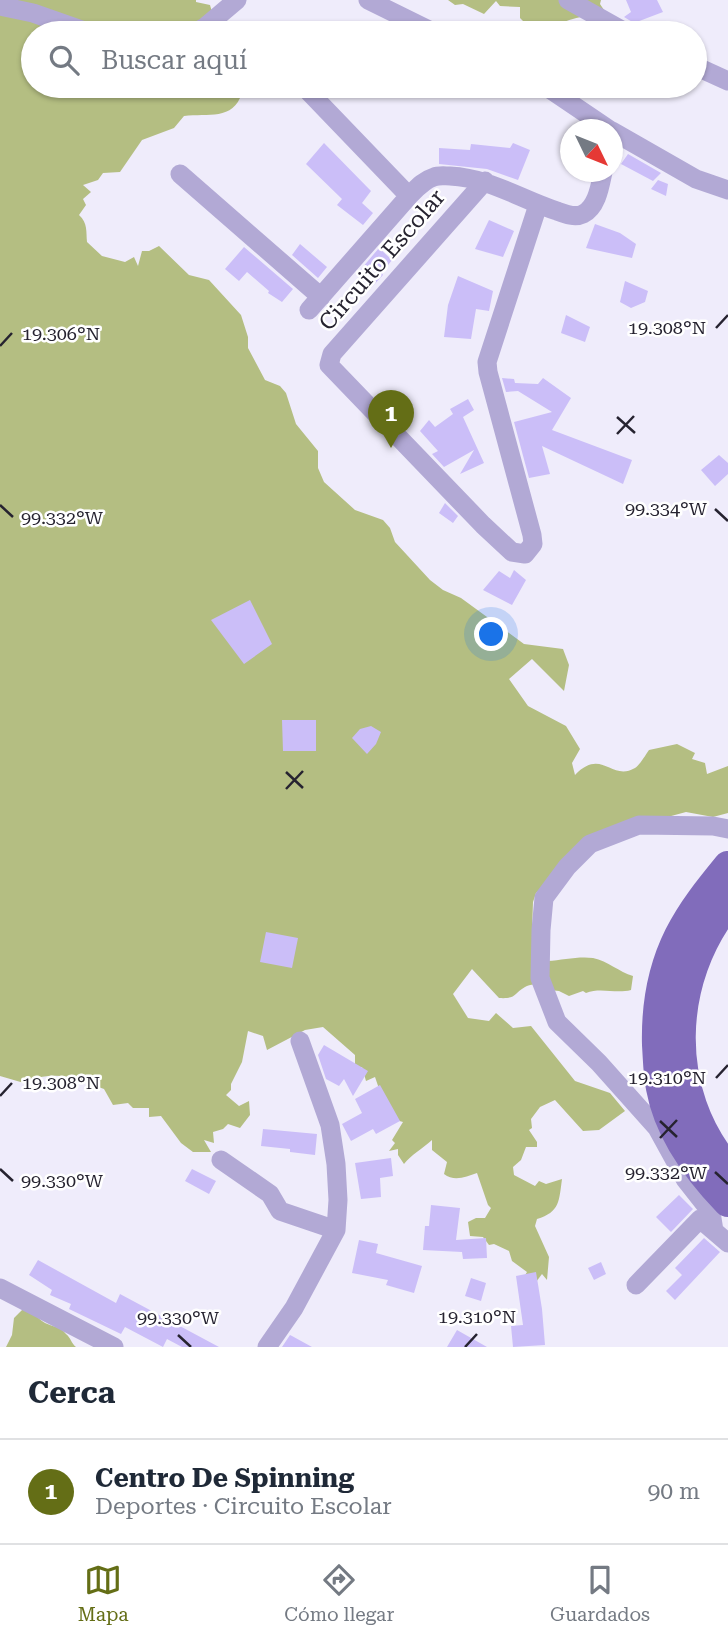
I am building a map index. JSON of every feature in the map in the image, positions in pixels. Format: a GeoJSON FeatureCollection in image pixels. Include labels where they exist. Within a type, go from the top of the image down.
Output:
{"type":"FeatureCollection","features":[{"type":"Feature","properties":{"kind":"main road"},"geometry":{"type":"LineString","coordinates":[[728,866],[704,895],[678,937],[664,974],[658,1001],[657,1029],[661,1088],[670,1115],[685,1147],[706,1180],[728,1202]]}},
{"type":"Feature","properties":{"kind":"main road"},"geometry":{"type":"LineString","coordinates":[[728,904],[704,938],[684,992],[680,1024],[686,1086],[714,1152],[728,1168]]}},
{"type":"Feature","properties":{"kind":"street"},"geometry":{"type":"LineString","coordinates":[[212,21],[237,0]]}},
{"type":"Feature","properties":{"kind":"street"},"geometry":{"type":"LineString","coordinates":[[368,0],[411,21]]}},
{"type":"Feature","properties":{"kind":"street"},"geometry":{"type":"LineString","coordinates":[[568,0],[606,21]]}},
{"type":"Feature","properties":{"kind":"street"},"geometry":{"type":"LineString","coordinates":[[0,6],[56,21]]}},
{"type":"Feature","properties":{"kind":"street"},"geometry":{"type":"LineString","coordinates":[[707,71],[728,81]]}},
{"type":"Feature","properties":{"kind":"street"},"geometry":{"type":"LineString","coordinates":[[315,98],[409,196]]}},
{"type":"Feature","properties":{"kind":"street"},"geometry":{"type":"LineString","coordinates":[[561,98],[588,119]]}},
{"type":"Feature","properties":{"kind":"street"},"geometry":{"type":"LineString","coordinates":[[623,137],[696,179],[728,190]]}},
{"type":"Feature","properties":{"kind":"street"},"geometry":{"type":"LineString","coordinates":[[180,174],[315,304],[409,196],[422,183],[436,176],[485,181],[513,191],[538,205],[578,216],[584,214],[595,200],[600,182]]}},
{"type":"Feature","properties":{"kind":"street","name":"Circuito Escolar"},"geometry":{"type":"LineString","coordinates":[[485,181],[332,354],[328,365],[483,525],[512,552],[519,555],[530,549],[532,535],[487,362],[538,205]]}},
{"type":"Feature","properties":{"kind":"street"},"geometry":{"type":"LineString","coordinates":[[636,1285],[714,1231],[711,1212],[685,1180],[657,1128],[598,1063],[557,1023],[540,978],[544,898],[567,867],[590,844],[639,825],[713,826],[728,829]]}},
{"type":"Feature","properties":{"kind":"street"},"geometry":{"type":"LineString","coordinates":[[267,1347],[294,1308],[336,1230],[338,1200],[330,1125],[300,1041]]}},
{"type":"Feature","properties":{"kind":"street"},"geometry":{"type":"LineString","coordinates":[[221,1160],[270,1194],[280,1211],[336,1230]]}},
{"type":"Feature","properties":{"kind":"street"},"geometry":{"type":"LineString","coordinates":[[0,1288],[114,1347]]}},
{"type":"Feature","properties":{"kind":"green space"},"geometry":{"type":"Polygon","coordinates":[[[0,0],[196,0],[210,5],[215,21],[21,21],[21,98],[240,98],[233,108],[226,112],[184,116],[174,128],[142,140],[120,172],[103,173],[98,180],[83,185],[91,192],[83,199],[86,205],[79,215],[85,224],[87,242],[102,256],[125,262],[134,257],[138,266],[142,251],[159,246],[189,275],[209,280],[241,315],[248,337],[248,348],[265,380],[280,386],[286,393],[296,424],[318,451],[318,468],[324,482],[355,510],[383,520],[390,528],[395,542],[430,580],[443,590],[461,598],[524,644],[563,649],[569,665],[564,691],[532,659],[509,679],[528,706],[566,726],[580,749],[572,763],[575,775],[592,764],[627,771],[637,767],[649,750],[677,744],[695,753],[692,759],[705,763],[707,774],[728,766],[728,813],[713,817],[686,812],[649,822],[563,866],[536,893],[532,931],[548,961],[582,957],[598,959],[633,976],[631,990],[583,991],[569,996],[559,991],[540,989],[543,982],[527,986],[512,997],[499,998],[472,969],[453,994],[468,1018],[489,1021],[496,1013],[513,1028],[531,1026],[575,1081],[610,1093],[625,1111],[599,1130],[583,1131],[555,1100],[540,1107],[531,1119],[532,1128],[529,1130],[537,1142],[537,1147],[526,1147],[521,1160],[513,1167],[514,1175],[535,1186],[539,1181],[546,1184],[562,1179],[557,1205],[550,1213],[537,1219],[535,1226],[549,1257],[547,1280],[542,1274],[536,1282],[522,1280],[527,1272],[512,1261],[509,1251],[494,1244],[489,1245],[483,1237],[470,1236],[468,1222],[485,1218],[491,1208],[477,1173],[456,1178],[444,1174],[447,1162],[432,1150],[432,1140],[404,1164],[398,1155],[398,1149],[389,1151],[403,1122],[389,1118],[375,1077],[366,1081],[362,1067],[355,1068],[355,1055],[323,1027],[305,1030],[267,1050],[263,1036],[248,1031],[242,1062],[231,1084],[231,1090],[226,1095],[239,1106],[249,1101],[250,1115],[240,1128],[228,1124],[213,1132],[214,1143],[204,1140],[211,1152],[193,1152],[181,1143],[161,1116],[149,1117],[149,1108],[133,1108],[128,1103],[113,1105],[104,1089],[90,1084],[93,1075],[81,1080],[59,1076],[44,1077],[24,1083],[0,1076],[0,0]]]}},
{"type":"Feature","properties":{"kind":"green space"},"geometry":{"type":"Polygon","coordinates":[[[448,0],[601,0],[600,4],[608,16],[581,17],[565,21],[523,21],[520,18],[520,7],[500,6],[496,1],[484,14],[463,4],[455,5],[448,0]]]}},
{"type":"Feature","properties":{"kind":"green space"},"geometry":{"type":"Polygon","coordinates":[[[24,1308],[45,1323],[63,1331],[76,1347],[6,1347],[12,1335],[14,1318],[24,1308]]]}},
{"type":"Feature","properties":{"kind":"building"},"geometry":{"type":"Polygon","coordinates":[[[626,0],[657,0],[663,12],[639,21],[631,21],[624,17],[631,12],[626,0]]]}},
{"type":"Feature","properties":{"kind":"building"},"geometry":{"type":"Polygon","coordinates":[[[324,143],[371,191],[362,203],[373,213],[363,225],[337,205],[342,199],[306,164],[324,143]]]}},
{"type":"Feature","properties":{"kind":"building"},"geometry":{"type":"Polygon","coordinates":[[[513,143],[530,150],[518,180],[487,169],[439,164],[439,148],[470,150],[471,144],[510,148],[513,143]]]}},
{"type":"Feature","properties":{"kind":"building"},"geometry":{"type":"Polygon","coordinates":[[[628,154],[661,173],[653,181],[623,165],[628,154]]]}},
{"type":"Feature","properties":{"kind":"building"},"geometry":{"type":"Polygon","coordinates":[[[658,180],[668,184],[666,196],[651,189],[658,180]]]}},
{"type":"Feature","properties":{"kind":"building"},"geometry":{"type":"Polygon","coordinates":[[[489,220],[514,231],[503,257],[475,249],[489,220]]]}},
{"type":"Feature","properties":{"kind":"building"},"geometry":{"type":"Polygon","coordinates":[[[595,224],[620,233],[636,244],[632,258],[586,248],[595,224]]]}},
{"type":"Feature","properties":{"kind":"building"},"geometry":{"type":"Polygon","coordinates":[[[300,244],[327,267],[318,278],[292,255],[300,244]]]}},
{"type":"Feature","properties":{"kind":"building"},"geometry":{"type":"Polygon","coordinates":[[[244,247],[293,289],[282,302],[268,293],[269,291],[247,272],[239,281],[225,269],[244,247]]]}},
{"type":"Feature","properties":{"kind":"building"},"geometry":{"type":"Polygon","coordinates":[[[379,248],[392,260],[371,288],[356,275],[379,248]]]}},
{"type":"Feature","properties":{"kind":"building"},"geometry":{"type":"Polygon","coordinates":[[[458,276],[493,291],[489,311],[476,309],[471,339],[444,337],[448,305],[458,276]]]}},
{"type":"Feature","properties":{"kind":"building"},"geometry":{"type":"Polygon","coordinates":[[[625,281],[648,291],[645,302],[631,308],[620,302],[625,281]]]}},
{"type":"Feature","properties":{"kind":"building"},"geometry":{"type":"Polygon","coordinates":[[[566,315],[590,327],[585,342],[561,333],[566,315]]]}},
{"type":"Feature","properties":{"kind":"building"},"geometry":{"type":"Polygon","coordinates":[[[502,378],[514,379],[515,383],[538,384],[543,378],[571,398],[552,430],[632,460],[623,484],[542,446],[550,474],[529,478],[514,422],[552,412],[518,391],[506,392],[502,378]]]}},
{"type":"Feature","properties":{"kind":"building"},"geometry":{"type":"Polygon","coordinates":[[[468,399],[474,410],[463,417],[484,463],[460,474],[474,450],[444,467],[432,454],[438,451],[420,431],[429,420],[435,427],[453,414],[450,409],[468,399]]]}},
{"type":"Feature","properties":{"kind":"building"},"geometry":{"type":"Polygon","coordinates":[[[719,455],[728,463],[728,474],[715,486],[701,470],[719,455]]]}},
{"type":"Feature","properties":{"kind":"building"},"geometry":{"type":"Polygon","coordinates":[[[445,503],[458,516],[453,523],[439,513],[445,503]]]}},
{"type":"Feature","properties":{"kind":"building"},"geometry":{"type":"Polygon","coordinates":[[[514,570],[526,580],[512,605],[483,590],[499,571],[510,578],[514,570]]]}},
{"type":"Feature","properties":{"kind":"building"},"geometry":{"type":"Polygon","coordinates":[[[250,600],[272,644],[244,664],[211,620],[250,600]]]}},
{"type":"Feature","properties":{"kind":"building"},"geometry":{"type":"Polygon","coordinates":[[[282,720],[316,720],[316,751],[283,751],[282,720]]]}},
{"type":"Feature","properties":{"kind":"building"},"geometry":{"type":"Polygon","coordinates":[[[371,726],[381,732],[376,744],[367,754],[352,738],[360,729],[371,726]]]}},
{"type":"Feature","properties":{"kind":"building"},"geometry":{"type":"Polygon","coordinates":[[[266,932],[298,938],[292,968],[260,962],[266,932]]]}},
{"type":"Feature","properties":{"kind":"building"},"geometry":{"type":"Polygon","coordinates":[[[324,1045],[368,1071],[353,1096],[344,1079],[339,1086],[326,1079],[318,1055],[324,1045]]]}},
{"type":"Feature","properties":{"kind":"building"},"geometry":{"type":"Polygon","coordinates":[[[380,1085],[400,1121],[376,1134],[373,1129],[351,1141],[342,1124],[362,1113],[355,1099],[380,1085]]]}},
{"type":"Feature","properties":{"kind":"building"},"geometry":{"type":"Polygon","coordinates":[[[263,1129],[317,1134],[315,1155],[261,1146],[263,1129]]]}},
{"type":"Feature","properties":{"kind":"building"},"geometry":{"type":"Polygon","coordinates":[[[391,1158],[393,1176],[380,1178],[381,1197],[361,1199],[355,1163],[391,1158]]]}},
{"type":"Feature","properties":{"kind":"building"},"geometry":{"type":"Polygon","coordinates":[[[192,1169],[216,1181],[209,1194],[185,1181],[192,1169]]]}},
{"type":"Feature","properties":{"kind":"building"},"geometry":{"type":"Polygon","coordinates":[[[679,1195],[693,1209],[671,1232],[656,1217],[679,1195]]]}},
{"type":"Feature","properties":{"kind":"building"},"geometry":{"type":"Polygon","coordinates":[[[431,1205],[460,1208],[456,1240],[486,1238],[487,1258],[463,1259],[462,1252],[423,1250],[425,1226],[429,1226],[431,1205]]]}},
{"type":"Feature","properties":{"kind":"building"},"geometry":{"type":"Polygon","coordinates":[[[704,1238],[720,1252],[675,1300],[666,1291],[682,1275],[675,1268],[704,1238]]]}},
{"type":"Feature","properties":{"kind":"building"},"geometry":{"type":"Polygon","coordinates":[[[359,1240],[378,1244],[376,1253],[422,1266],[414,1293],[386,1285],[388,1280],[352,1273],[359,1240]]]}},
{"type":"Feature","properties":{"kind":"building"},"geometry":{"type":"Polygon","coordinates":[[[38,1260],[116,1303],[120,1294],[219,1347],[182,1347],[167,1339],[163,1347],[125,1327],[121,1334],[69,1309],[71,1304],[50,1295],[52,1290],[29,1275],[38,1260]]]}},
{"type":"Feature","properties":{"kind":"building"},"geometry":{"type":"Polygon","coordinates":[[[601,1262],[606,1274],[594,1280],[588,1268],[601,1262]]]}},
{"type":"Feature","properties":{"kind":"building"},"geometry":{"type":"Polygon","coordinates":[[[536,1272],[545,1345],[513,1347],[511,1326],[523,1325],[516,1276],[536,1272]]]}},
{"type":"Feature","properties":{"kind":"building"},"geometry":{"type":"Polygon","coordinates":[[[471,1278],[486,1283],[481,1301],[465,1296],[471,1278]]]}},
{"type":"Feature","properties":{"kind":"building"},"geometry":{"type":"Polygon","coordinates":[[[457,1330],[487,1347],[447,1347],[457,1330]]]}},
{"type":"Feature","properties":{"kind":"building"},"geometry":{"type":"Polygon","coordinates":[[[290,1335],[292,1336],[312,1347],[282,1347],[290,1335]]]}},
{"type":"Feature","properties":{"kind":"place","name":"Centro De Spinning"},"geometry":{"type":"Point","coordinates":[391,448]}}]}
